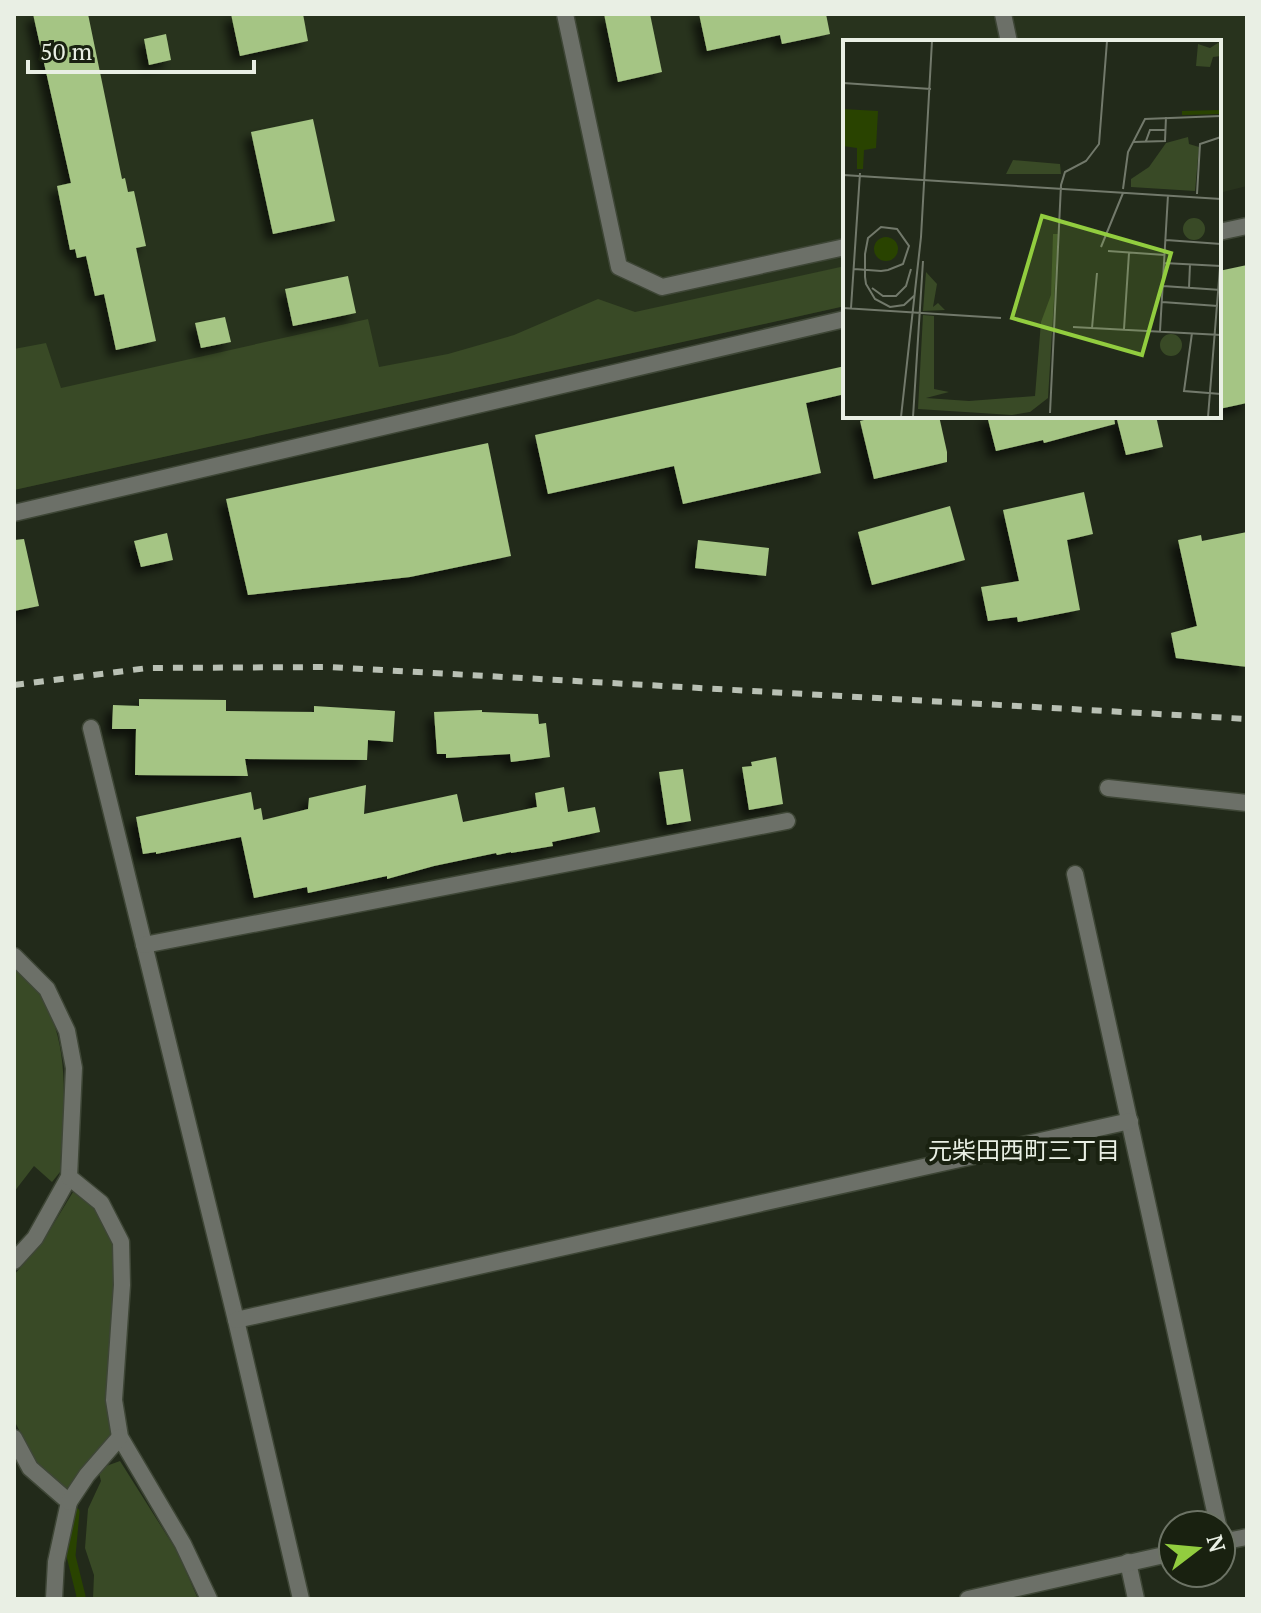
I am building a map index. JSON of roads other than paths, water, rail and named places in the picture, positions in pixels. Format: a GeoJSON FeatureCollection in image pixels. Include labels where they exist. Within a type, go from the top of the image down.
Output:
{"type":"FeatureCollection","features":[{"type":"Feature","properties":{"kind":"street"},"geometry":{"type":"LineString","coordinates":[[565,14],[619,267],[662,287],[843,247]]}},
{"type":"Feature","properties":{"kind":"street"},"geometry":{"type":"LineString","coordinates":[[1003,14],[1009,40]]}},
{"type":"Feature","properties":{"kind":"street"},"geometry":{"type":"LineString","coordinates":[[1221,232],[1247,226]]}},
{"type":"Feature","properties":{"kind":"street"},"geometry":{"type":"LineString","coordinates":[[14,513],[843,319]]}},
{"type":"Feature","properties":{"kind":"street"},"geometry":{"type":"LineString","coordinates":[[91,728],[301,1599]]}},
{"type":"Feature","properties":{"kind":"street"},"geometry":{"type":"LineString","coordinates":[[1108,788],[1247,803]]}},
{"type":"Feature","properties":{"kind":"street"},"geometry":{"type":"LineString","coordinates":[[144,945],[787,821]]}},
{"type":"Feature","properties":{"kind":"street"},"geometry":{"type":"LineString","coordinates":[[1075,874],[1215,1509]]}},
{"type":"Feature","properties":{"kind":"street"},"geometry":{"type":"LineString","coordinates":[[14,956],[47,989],[67,1031],[74,1068],[69,1177],[35,1238],[14,1261]]}},
{"type":"Feature","properties":{"kind":"street"},"geometry":{"type":"LineString","coordinates":[[236,1320],[1130,1121]]}},
{"type":"Feature","properties":{"kind":"street"},"geometry":{"type":"LineString","coordinates":[[69,1177],[101,1203],[121,1242],[122,1285],[114,1400],[120,1437],[183,1544],[209,1599]]}},
{"type":"Feature","properties":{"kind":"street"},"geometry":{"type":"LineString","coordinates":[[54,1599],[56,1562],[69,1502],[87,1475],[120,1437]]}},
{"type":"Feature","properties":{"kind":"street"},"geometry":{"type":"LineString","coordinates":[[14,1438],[30,1468],[69,1502]]}},
{"type":"Feature","properties":{"kind":"street"},"geometry":{"type":"LineString","coordinates":[[968,1599],[1157,1556]]}},
{"type":"Feature","properties":{"kind":"street"},"geometry":{"type":"LineString","coordinates":[[1128,1562],[1136,1599]]}},
{"type":"Feature","properties":{"kind":"waterway"},"geometry":{"type":"LineString","coordinates":[[75,1512],[71,1556],[80,1599]]}},
{"type":"Feature","properties":{"kind":"railway"},"geometry":{"type":"LineString","coordinates":[[14,685],[148,668],[328,667],[1247,719]]}},
{"type":"Feature","properties":{"kind":"district","name":"元柴田西町三丁目"},"geometry":{"type":"Point","coordinates":[1024,1151]}}]}
